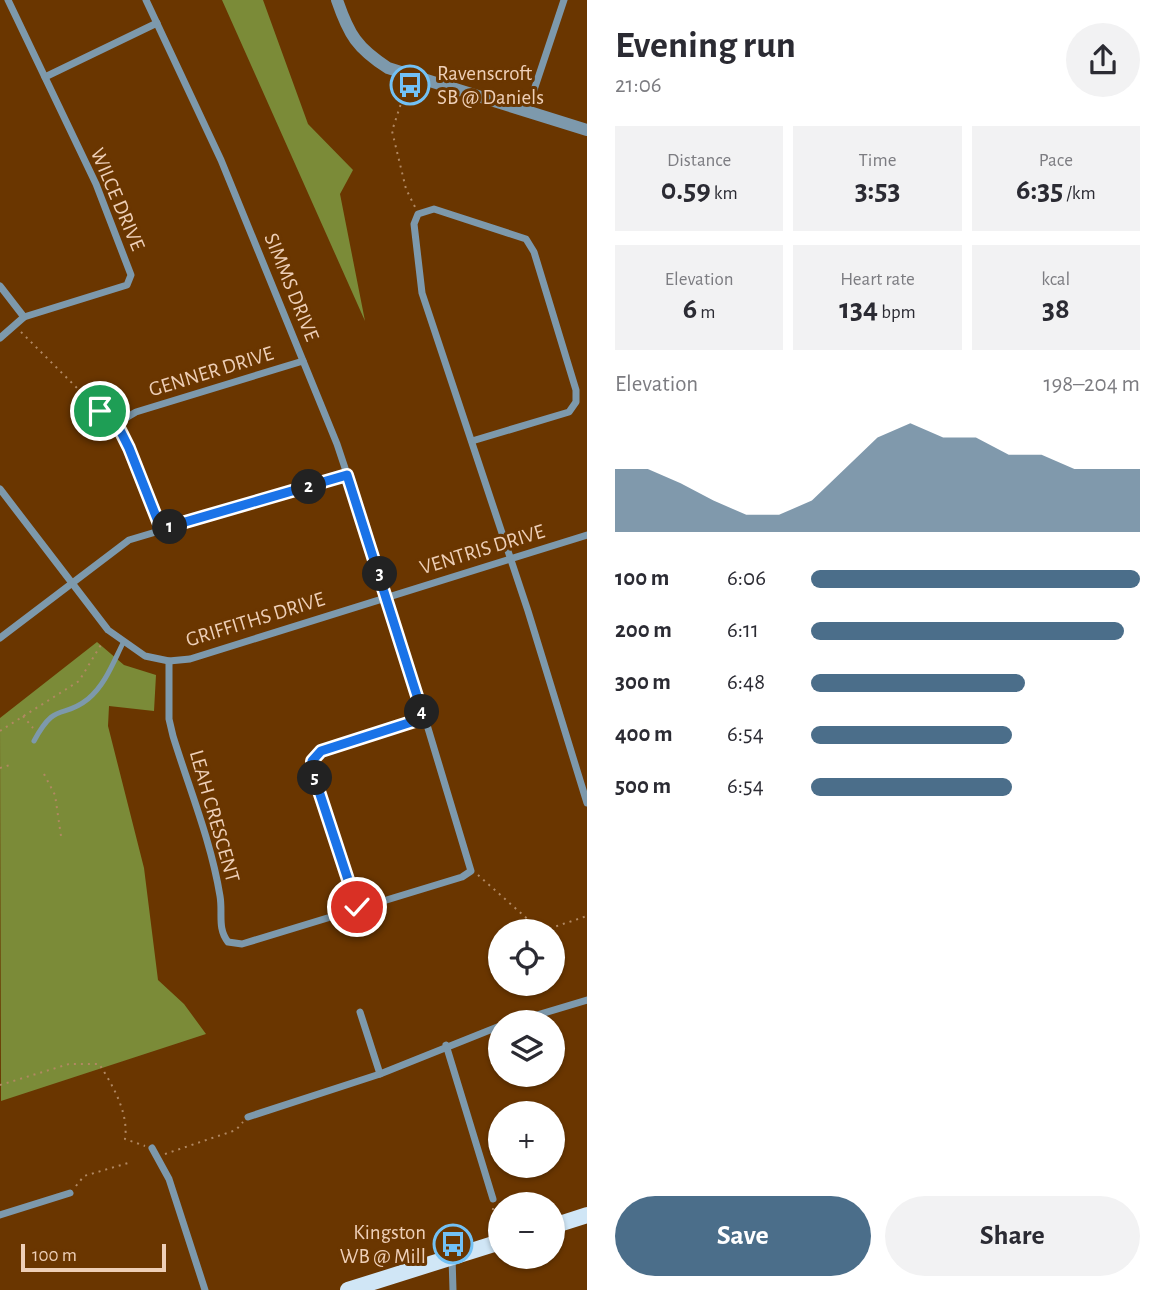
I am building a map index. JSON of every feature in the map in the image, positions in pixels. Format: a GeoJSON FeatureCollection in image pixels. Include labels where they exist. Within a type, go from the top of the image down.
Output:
{"type":"FeatureCollection","features":[{"type":"Feature","properties":{"kind":"main road"},"geometry":{"type":"LineString","coordinates":[[565,1222],[587,1215]]}},
{"type":"Feature","properties":{"kind":"main road"},"geometry":{"type":"LineString","coordinates":[[348,1290],[452,1257],[488,1241]]}},
{"type":"Feature","properties":{"kind":"street","name":"WILCE DRIVE"},"geometry":{"type":"LineString","coordinates":[[0,338],[24,317],[127,285],[131,275],[96,184],[8,0]]}},
{"type":"Feature","properties":{"kind":"street","name":"SIMMS DRIVE"},"geometry":{"type":"LineString","coordinates":[[146,0],[221,160],[303,361],[347,475],[387,595]]}},
{"type":"Feature","properties":{"kind":"street"},"geometry":{"type":"LineString","coordinates":[[337,0],[345,24],[361,50],[388,68],[587,130]]}},
{"type":"Feature","properties":{"kind":"street"},"geometry":{"type":"LineString","coordinates":[[527,111],[564,0]]}},
{"type":"Feature","properties":{"kind":"street"},"geometry":{"type":"LineString","coordinates":[[45,78],[157,23]]}},
{"type":"Feature","properties":{"kind":"street"},"geometry":{"type":"LineString","coordinates":[[471,441],[569,412],[576,402],[576,390],[534,252],[526,239],[434,209],[418,214],[413,235],[422,293],[587,803]]}},
{"type":"Feature","properties":{"kind":"street"},"geometry":{"type":"LineString","coordinates":[[0,286],[24,317]]}},
{"type":"Feature","properties":{"kind":"street","name":"GENNER DRIVE"},"geometry":{"type":"LineString","coordinates":[[120,430],[124,419],[136,412],[303,361]]}},
{"type":"Feature","properties":{"kind":"street"},"geometry":{"type":"LineString","coordinates":[[120,430],[161,529]]}},
{"type":"Feature","properties":{"kind":"street"},"geometry":{"type":"LineString","coordinates":[[0,638],[71,581],[129,540],[347,475]]}},
{"type":"Feature","properties":{"kind":"street","name":"GRIFFITHS DRIVE"},"geometry":{"type":"LineString","coordinates":[[0,489],[108,630],[145,656],[169,661],[190,659],[387,595]]}},
{"type":"Feature","properties":{"kind":"street","name":"VENTRIS DRIVE"},"geometry":{"type":"LineString","coordinates":[[387,595],[587,535]]}},
{"type":"Feature","properties":{"kind":"street"},"geometry":{"type":"LineString","coordinates":[[387,595],[470,860],[471,871]]}},
{"type":"Feature","properties":{"kind":"street","name":"LEAH CRESCENT"},"geometry":{"type":"LineString","coordinates":[[169,661],[169,719],[214,868],[220,899],[221,933],[228,942],[242,944],[462,877],[471,871]]}},
{"type":"Feature","properties":{"kind":"street"},"geometry":{"type":"LineString","coordinates":[[357,907],[313,773],[312,761],[321,751],[424,718]]}},
{"type":"Feature","properties":{"kind":"street"},"geometry":{"type":"LineString","coordinates":[[554,1010],[587,1000]]}},
{"type":"Feature","properties":{"kind":"street"},"geometry":{"type":"LineString","coordinates":[[360,1012],[380,1074]]}},
{"type":"Feature","properties":{"kind":"street"},"geometry":{"type":"LineString","coordinates":[[248,1117],[380,1074],[488,1030]]}},
{"type":"Feature","properties":{"kind":"street"},"geometry":{"type":"LineString","coordinates":[[446,1045],[491,1192]]}},
{"type":"Feature","properties":{"kind":"street"},"geometry":{"type":"LineString","coordinates":[[152,1148],[169,1180],[205,1290]]}},
{"type":"Feature","properties":{"kind":"street"},"geometry":{"type":"LineString","coordinates":[[0,1215],[70,1193]]}},
{"type":"Feature","properties":{"kind":"street"},"geometry":{"type":"LineString","coordinates":[[452,1257],[453,1290]]}},
{"type":"Feature","properties":{"kind":"lane"},"geometry":{"type":"LineString","coordinates":[[34,741],[46,718],[86,702],[98,690],[123,643]]}},
{"type":"Feature","properties":{"kind":"path"},"geometry":{"type":"LineString","coordinates":[[410,76],[392,131],[406,189],[418,214]]}},
{"type":"Feature","properties":{"kind":"path"},"geometry":{"type":"LineString","coordinates":[[15,326],[120,430]]}},
{"type":"Feature","properties":{"kind":"path"},"geometry":{"type":"LineString","coordinates":[[0,731],[79,681],[102,643]]}},
{"type":"Feature","properties":{"kind":"path"},"geometry":{"type":"LineString","coordinates":[[22,716],[38,734]]}},
{"type":"Feature","properties":{"kind":"path"},"geometry":{"type":"LineString","coordinates":[[0,768],[13,764]]}},
{"type":"Feature","properties":{"kind":"path"},"geometry":{"type":"LineString","coordinates":[[44,774],[55,795],[61,836]]}},
{"type":"Feature","properties":{"kind":"path"},"geometry":{"type":"LineString","coordinates":[[471,871],[485,880],[532,923],[548,929],[587,916]]}},
{"type":"Feature","properties":{"kind":"path"},"geometry":{"type":"LineString","coordinates":[[0,1085],[69,1064],[99,1064],[110,1080],[127,1125],[125,1139],[152,1148]]}},
{"type":"Feature","properties":{"kind":"path"},"geometry":{"type":"LineString","coordinates":[[158,1156],[236,1130],[248,1117]]}},
{"type":"Feature","properties":{"kind":"path"},"geometry":{"type":"LineString","coordinates":[[70,1193],[84,1176],[128,1163]]}},
{"type":"Feature","properties":{"kind":"green space"},"geometry":{"type":"Polygon","coordinates":[[[222,0],[263,0],[308,124],[353,170],[340,194],[365,321],[222,0]]]}},
{"type":"Feature","properties":{"kind":"green space"},"geometry":{"type":"Polygon","coordinates":[[[97,642],[124,665],[156,675],[154,711],[109,706],[108,726],[144,868],[158,980],[184,1004],[206,1034],[1,1101],[0,718],[97,642]]]}},
{"type":"Feature","properties":{"kind":"place","name":"Ravenscroft SB @ Daniels"},"geometry":{"type":"Point","coordinates":[410,85]}},
{"type":"Feature","properties":{"kind":"place","name":"Kingston WB @ Mill"},"geometry":{"type":"Point","coordinates":[453,1244]}},
{"type":"Feature","properties":{"kind":"route"},"geometry":{"type":"LineString","coordinates":[[100,411],[120,430],[161,529],[347,475],[392,608],[424,718],[321,751],[312,761],[313,773],[357,907]]}}]}
